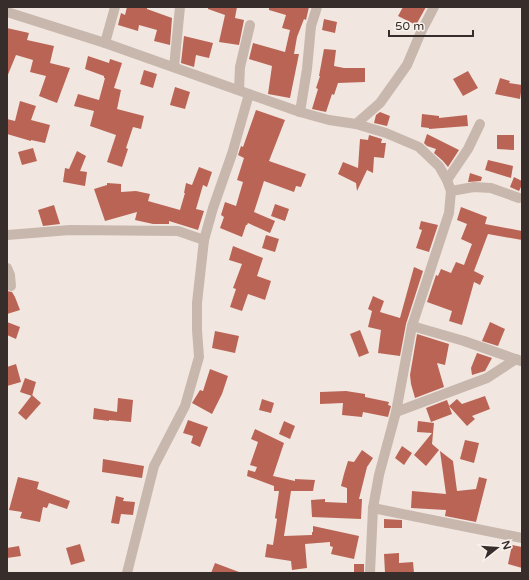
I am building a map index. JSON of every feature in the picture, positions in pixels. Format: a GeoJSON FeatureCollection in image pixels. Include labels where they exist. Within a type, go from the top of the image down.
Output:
{"type":"FeatureCollection","features":[{"type":"Feature","properties":{"kind":"street"},"geometry":{"type":"LineString","coordinates":[[105,43],[115,7]]}},
{"type":"Feature","properties":{"kind":"street"},"geometry":{"type":"LineString","coordinates":[[174,67],[180,7]]}},
{"type":"Feature","properties":{"kind":"street"},"geometry":{"type":"LineString","coordinates":[[300,112],[311,26],[317,7]]}},
{"type":"Feature","properties":{"kind":"street"},"geometry":{"type":"LineString","coordinates":[[356,124],[380,103],[407,65],[421,32],[434,7]]}},
{"type":"Feature","properties":{"kind":"street"},"geometry":{"type":"LineString","coordinates":[[7,12],[105,43],[300,112],[329,120],[356,124],[386,133],[419,147],[439,166],[448,180],[451,191],[449,213],[412,326],[396,412],[379,475],[373,508],[370,573]]}},
{"type":"Feature","properties":{"kind":"street"},"geometry":{"type":"LineString","coordinates":[[239,90],[240,67],[250,25]]}},
{"type":"Feature","properties":{"kind":"street"},"geometry":{"type":"LineString","coordinates":[[127,573],[154,466],[185,406],[199,358],[197,303],[204,240],[213,208],[232,154],[249,94]]}},
{"type":"Feature","properties":{"kind":"street"},"geometry":{"type":"LineString","coordinates":[[448,180],[468,149],[480,124]]}},
{"type":"Feature","properties":{"kind":"street"},"geometry":{"type":"LineString","coordinates":[[451,191],[474,187],[491,188],[519,198]]}},
{"type":"Feature","properties":{"kind":"street"},"geometry":{"type":"LineString","coordinates":[[7,235],[70,230],[178,231],[204,240]]}},
{"type":"Feature","properties":{"kind":"street"},"geometry":{"type":"LineString","coordinates":[[7,268],[10,275],[11,286]]}},
{"type":"Feature","properties":{"kind":"street"},"geometry":{"type":"LineString","coordinates":[[412,326],[464,341],[519,360]]}},
{"type":"Feature","properties":{"kind":"street"},"geometry":{"type":"LineString","coordinates":[[396,412],[488,378],[519,360]]}},
{"type":"Feature","properties":{"kind":"street"},"geometry":{"type":"LineString","coordinates":[[373,508],[522,538]]}},
{"type":"Feature","properties":{"kind":"building"},"geometry":{"type":"Polygon","coordinates":[[[127,7],[147,7],[147,9],[172,18],[170,45],[154,41],[157,30],[139,25],[138,31],[118,25],[121,13],[125,15],[127,7]]]}},
{"type":"Feature","properties":{"kind":"building"},"geometry":{"type":"Polygon","coordinates":[[[208,7],[237,7],[235,18],[244,20],[239,45],[219,42],[225,15],[208,9],[208,7]]]}},
{"type":"Feature","properties":{"kind":"building"},"geometry":{"type":"Polygon","coordinates":[[[269,7],[309,7],[306,20],[304,19],[297,37],[294,54],[299,54],[290,98],[268,94],[272,66],[249,59],[253,43],[285,52],[290,30],[282,28],[286,15],[269,10],[269,7]]]}},
{"type":"Feature","properties":{"kind":"building"},"geometry":{"type":"Polygon","coordinates":[[[403,7],[426,7],[416,25],[398,16],[403,7]]]}},
{"type":"Feature","properties":{"kind":"building"},"geometry":{"type":"Polygon","coordinates":[[[324,19],[337,22],[335,33],[322,30],[324,19]]]}},
{"type":"Feature","properties":{"kind":"building"},"geometry":{"type":"Polygon","coordinates":[[[7,28],[29,33],[27,40],[54,46],[50,63],[70,68],[57,103],[39,96],[46,76],[30,72],[33,60],[16,55],[7,77],[7,28]]]}},
{"type":"Feature","properties":{"kind":"building"},"geometry":{"type":"Polygon","coordinates":[[[184,36],[213,43],[209,58],[196,55],[194,67],[181,63],[184,36]]]}},
{"type":"Feature","properties":{"kind":"building"},"geometry":{"type":"Polygon","coordinates":[[[324,49],[336,50],[334,66],[344,68],[365,68],[365,82],[338,83],[334,95],[332,94],[326,112],[312,109],[318,89],[316,88],[320,76],[324,49]]]}},
{"type":"Feature","properties":{"kind":"building"},"geometry":{"type":"Polygon","coordinates":[[[88,56],[109,63],[110,59],[122,63],[114,88],[121,90],[117,109],[144,116],[141,129],[133,127],[122,167],[107,162],[116,135],[90,126],[94,111],[74,106],[78,94],[99,100],[105,78],[104,76],[85,69],[88,56]]]}},
{"type":"Feature","properties":{"kind":"building"},"geometry":{"type":"Polygon","coordinates":[[[144,70],[157,74],[153,88],[140,84],[144,70]]]}},
{"type":"Feature","properties":{"kind":"building"},"geometry":{"type":"Polygon","coordinates":[[[468,71],[478,88],[463,96],[453,79],[468,71]]]}},
{"type":"Feature","properties":{"kind":"building"},"geometry":{"type":"Polygon","coordinates":[[[500,78],[510,81],[509,83],[522,85],[520,99],[495,94],[500,78]]]}},
{"type":"Feature","properties":{"kind":"building"},"geometry":{"type":"Polygon","coordinates":[[[175,87],[190,92],[185,109],[170,105],[175,87]]]}},
{"type":"Feature","properties":{"kind":"building"},"geometry":{"type":"Polygon","coordinates":[[[20,101],[36,106],[31,120],[50,125],[45,143],[31,141],[7,134],[7,119],[15,121],[20,101]]]}},
{"type":"Feature","properties":{"kind":"building"},"geometry":{"type":"Polygon","coordinates":[[[256,110],[285,120],[269,161],[306,174],[301,187],[296,186],[294,192],[264,181],[254,212],[275,221],[270,233],[248,223],[242,237],[220,228],[224,217],[221,215],[225,202],[236,206],[243,182],[237,180],[244,158],[238,155],[241,146],[243,147],[256,110]]]}},
{"type":"Feature","properties":{"kind":"building"},"geometry":{"type":"Polygon","coordinates":[[[380,112],[390,116],[387,126],[374,123],[376,115],[380,112]]]}},
{"type":"Feature","properties":{"kind":"building"},"geometry":{"type":"Polygon","coordinates":[[[422,114],[439,116],[439,118],[467,115],[468,126],[429,129],[421,127],[422,114]]]}},
{"type":"Feature","properties":{"kind":"building"},"geometry":{"type":"Polygon","coordinates":[[[427,134],[459,150],[448,167],[434,153],[436,149],[427,146],[424,143],[427,134]]]}},
{"type":"Feature","properties":{"kind":"building"},"geometry":{"type":"Polygon","coordinates":[[[369,135],[382,139],[381,143],[386,143],[384,158],[374,157],[373,173],[367,170],[357,191],[356,183],[338,174],[343,162],[358,168],[360,139],[368,140],[369,135]]]}},
{"type":"Feature","properties":{"kind":"building"},"geometry":{"type":"Polygon","coordinates":[[[497,135],[514,135],[514,150],[497,149],[497,135]]]}},
{"type":"Feature","properties":{"kind":"building"},"geometry":{"type":"Polygon","coordinates":[[[33,148],[37,161],[22,165],[18,152],[33,148]]]}},
{"type":"Feature","properties":{"kind":"building"},"geometry":{"type":"Polygon","coordinates":[[[77,151],[86,156],[80,171],[87,172],[85,186],[63,182],[65,168],[69,169],[77,151]]]}},
{"type":"Feature","properties":{"kind":"building"},"geometry":{"type":"Polygon","coordinates":[[[488,160],[513,166],[511,178],[485,170],[488,160]]]}},
{"type":"Feature","properties":{"kind":"building"},"geometry":{"type":"Polygon","coordinates":[[[199,167],[212,172],[207,187],[203,185],[196,209],[204,211],[198,230],[169,221],[169,224],[153,224],[135,220],[137,212],[105,221],[94,189],[107,185],[107,183],[121,184],[121,192],[136,191],[150,194],[148,201],[180,210],[186,183],[192,185],[199,167]]]}},
{"type":"Feature","properties":{"kind":"building"},"geometry":{"type":"Polygon","coordinates":[[[470,173],[482,177],[481,181],[468,182],[470,173]]]}},
{"type":"Feature","properties":{"kind":"building"},"geometry":{"type":"Polygon","coordinates":[[[514,177],[522,181],[519,191],[510,187],[514,177]]]}},
{"type":"Feature","properties":{"kind":"building"},"geometry":{"type":"Polygon","coordinates":[[[275,204],[289,209],[285,221],[271,216],[275,204]]]}},
{"type":"Feature","properties":{"kind":"building"},"geometry":{"type":"Polygon","coordinates":[[[54,205],[60,224],[43,226],[38,210],[54,205]]]}},
{"type":"Feature","properties":{"kind":"building"},"geometry":{"type":"Polygon","coordinates":[[[461,207],[487,217],[485,224],[522,231],[522,240],[488,234],[474,271],[484,276],[480,285],[474,282],[462,325],[449,321],[452,311],[427,302],[436,275],[438,276],[441,269],[451,273],[456,262],[464,265],[472,244],[461,239],[467,224],[457,220],[461,207]]]}},
{"type":"Feature","properties":{"kind":"building"},"geometry":{"type":"Polygon","coordinates":[[[421,221],[438,225],[429,252],[416,248],[422,230],[419,229],[421,221]]]}},
{"type":"Feature","properties":{"kind":"building"},"geometry":{"type":"Polygon","coordinates":[[[266,235],[279,239],[275,252],[262,248],[266,235]]]}},
{"type":"Feature","properties":{"kind":"building"},"geometry":{"type":"Polygon","coordinates":[[[233,246],[263,258],[257,276],[271,281],[265,300],[248,294],[242,311],[230,307],[236,289],[233,288],[242,264],[229,260],[233,246]]]}},
{"type":"Feature","properties":{"kind":"building"},"geometry":{"type":"Polygon","coordinates":[[[414,267],[423,271],[406,324],[400,356],[378,353],[381,330],[368,327],[372,311],[368,309],[373,296],[384,301],[380,312],[400,318],[414,267]]]}},
{"type":"Feature","properties":{"kind":"building"},"geometry":{"type":"Polygon","coordinates":[[[7,291],[12,292],[20,310],[7,314],[7,291]]]}},
{"type":"Feature","properties":{"kind":"building"},"geometry":{"type":"Polygon","coordinates":[[[7,322],[20,327],[16,339],[7,335],[7,322]]]}},
{"type":"Feature","properties":{"kind":"building"},"geometry":{"type":"Polygon","coordinates":[[[490,322],[505,329],[498,346],[482,341],[490,322]]]}},
{"type":"Feature","properties":{"kind":"building"},"geometry":{"type":"Polygon","coordinates":[[[360,330],[369,353],[359,357],[350,334],[360,330]]]}},
{"type":"Feature","properties":{"kind":"building"},"geometry":{"type":"Polygon","coordinates":[[[215,331],[239,336],[235,353],[212,348],[215,331]]]}},
{"type":"Feature","properties":{"kind":"building"},"geometry":{"type":"Polygon","coordinates":[[[417,334],[449,344],[445,365],[437,363],[444,387],[415,398],[410,375],[417,334]]]}},
{"type":"Feature","properties":{"kind":"building"},"geometry":{"type":"Polygon","coordinates":[[[477,353],[492,358],[485,371],[472,375],[471,368],[477,353]]]}},
{"type":"Feature","properties":{"kind":"building"},"geometry":{"type":"Polygon","coordinates":[[[16,364],[21,382],[7,386],[7,367],[16,364]]]}},
{"type":"Feature","properties":{"kind":"building"},"geometry":{"type":"Polygon","coordinates":[[[210,369],[228,376],[222,394],[212,414],[192,403],[200,390],[203,391],[210,369]]]}},
{"type":"Feature","properties":{"kind":"building"},"geometry":{"type":"Polygon","coordinates":[[[25,378],[36,382],[32,396],[20,392],[25,378]]]}},
{"type":"Feature","properties":{"kind":"building"},"geometry":{"type":"Polygon","coordinates":[[[346,391],[365,394],[365,397],[389,402],[388,405],[391,406],[388,417],[363,412],[362,417],[342,415],[343,403],[320,404],[320,392],[346,391]]]}},
{"type":"Feature","properties":{"kind":"building"},"geometry":{"type":"Polygon","coordinates":[[[32,395],[41,403],[26,420],[18,413],[32,395]]]}},
{"type":"Feature","properties":{"kind":"building"},"geometry":{"type":"Polygon","coordinates":[[[485,396],[490,409],[472,416],[475,419],[467,426],[449,406],[457,399],[462,404],[485,396]]]}},
{"type":"Feature","properties":{"kind":"building"},"geometry":{"type":"Polygon","coordinates":[[[118,398],[133,400],[131,422],[93,419],[94,408],[117,412],[118,398]]]}},
{"type":"Feature","properties":{"kind":"building"},"geometry":{"type":"Polygon","coordinates":[[[262,399],[274,403],[271,413],[259,410],[262,399]]]}},
{"type":"Feature","properties":{"kind":"building"},"geometry":{"type":"Polygon","coordinates":[[[447,400],[452,414],[431,422],[426,408],[447,400]]]}},
{"type":"Feature","properties":{"kind":"building"},"geometry":{"type":"Polygon","coordinates":[[[188,420],[208,427],[200,447],[191,443],[193,436],[183,433],[188,420]]]}},
{"type":"Feature","properties":{"kind":"building"},"geometry":{"type":"Polygon","coordinates":[[[284,421],[295,426],[290,439],[279,434],[284,421]]]}},
{"type":"Feature","properties":{"kind":"building"},"geometry":{"type":"Polygon","coordinates":[[[418,421],[434,423],[432,444],[439,450],[426,466],[414,455],[432,433],[417,432],[418,421]]]}},
{"type":"Feature","properties":{"kind":"building"},"geometry":{"type":"Polygon","coordinates":[[[255,429],[284,443],[273,476],[295,481],[295,479],[315,480],[313,491],[291,491],[284,536],[312,535],[313,526],[359,536],[354,559],[331,554],[333,547],[330,546],[330,542],[305,544],[307,568],[292,570],[291,561],[265,557],[267,544],[273,545],[279,491],[274,491],[274,486],[247,476],[248,470],[255,472],[257,467],[250,465],[258,442],[251,439],[255,429]]]}},
{"type":"Feature","properties":{"kind":"building"},"geometry":{"type":"Polygon","coordinates":[[[465,440],[479,443],[474,463],[460,459],[465,440]]]}},
{"type":"Feature","properties":{"kind":"building"},"geometry":{"type":"Polygon","coordinates":[[[402,446],[412,453],[404,465],[395,458],[402,446]]]}},
{"type":"Feature","properties":{"kind":"building"},"geometry":{"type":"Polygon","coordinates":[[[362,450],[373,458],[367,467],[359,499],[362,499],[361,519],[312,517],[311,500],[325,499],[325,502],[347,503],[347,488],[341,486],[344,474],[348,461],[354,462],[362,450]]]}},
{"type":"Feature","properties":{"kind":"building"},"geometry":{"type":"Polygon","coordinates":[[[440,451],[453,461],[457,491],[476,489],[479,477],[487,479],[476,522],[445,516],[446,510],[411,508],[412,491],[446,494],[440,451]]]}},
{"type":"Feature","properties":{"kind":"building"},"geometry":{"type":"Polygon","coordinates":[[[103,459],[144,466],[142,478],[102,472],[103,459]]]}},
{"type":"Feature","properties":{"kind":"building"},"geometry":{"type":"Polygon","coordinates":[[[18,477],[39,482],[37,489],[70,501],[67,509],[49,503],[47,508],[43,507],[40,522],[20,518],[22,512],[9,510],[18,477]]]}},
{"type":"Feature","properties":{"kind":"building"},"geometry":{"type":"Polygon","coordinates":[[[116,496],[124,498],[123,501],[135,502],[133,515],[121,514],[119,524],[111,523],[116,496]]]}},
{"type":"Feature","properties":{"kind":"building"},"geometry":{"type":"Polygon","coordinates":[[[384,519],[402,520],[402,528],[384,528],[384,519]]]}},
{"type":"Feature","properties":{"kind":"building"},"geometry":{"type":"Polygon","coordinates":[[[80,544],[85,561],[71,565],[66,548],[80,544]]]}},
{"type":"Feature","properties":{"kind":"building"},"geometry":{"type":"Polygon","coordinates":[[[512,545],[522,547],[522,568],[508,564],[512,545]]]}},
{"type":"Feature","properties":{"kind":"building"},"geometry":{"type":"Polygon","coordinates":[[[19,546],[21,556],[7,558],[7,548],[19,546]]]}},
{"type":"Feature","properties":{"kind":"building"},"geometry":{"type":"Polygon","coordinates":[[[399,553],[399,563],[413,562],[414,573],[385,573],[384,554],[399,553]]]}},
{"type":"Feature","properties":{"kind":"building"},"geometry":{"type":"Polygon","coordinates":[[[215,563],[239,572],[239,573],[211,573],[215,563]]]}},
{"type":"Feature","properties":{"kind":"building"},"geometry":{"type":"Polygon","coordinates":[[[354,564],[364,564],[364,573],[354,573],[354,564]]]}}]}
